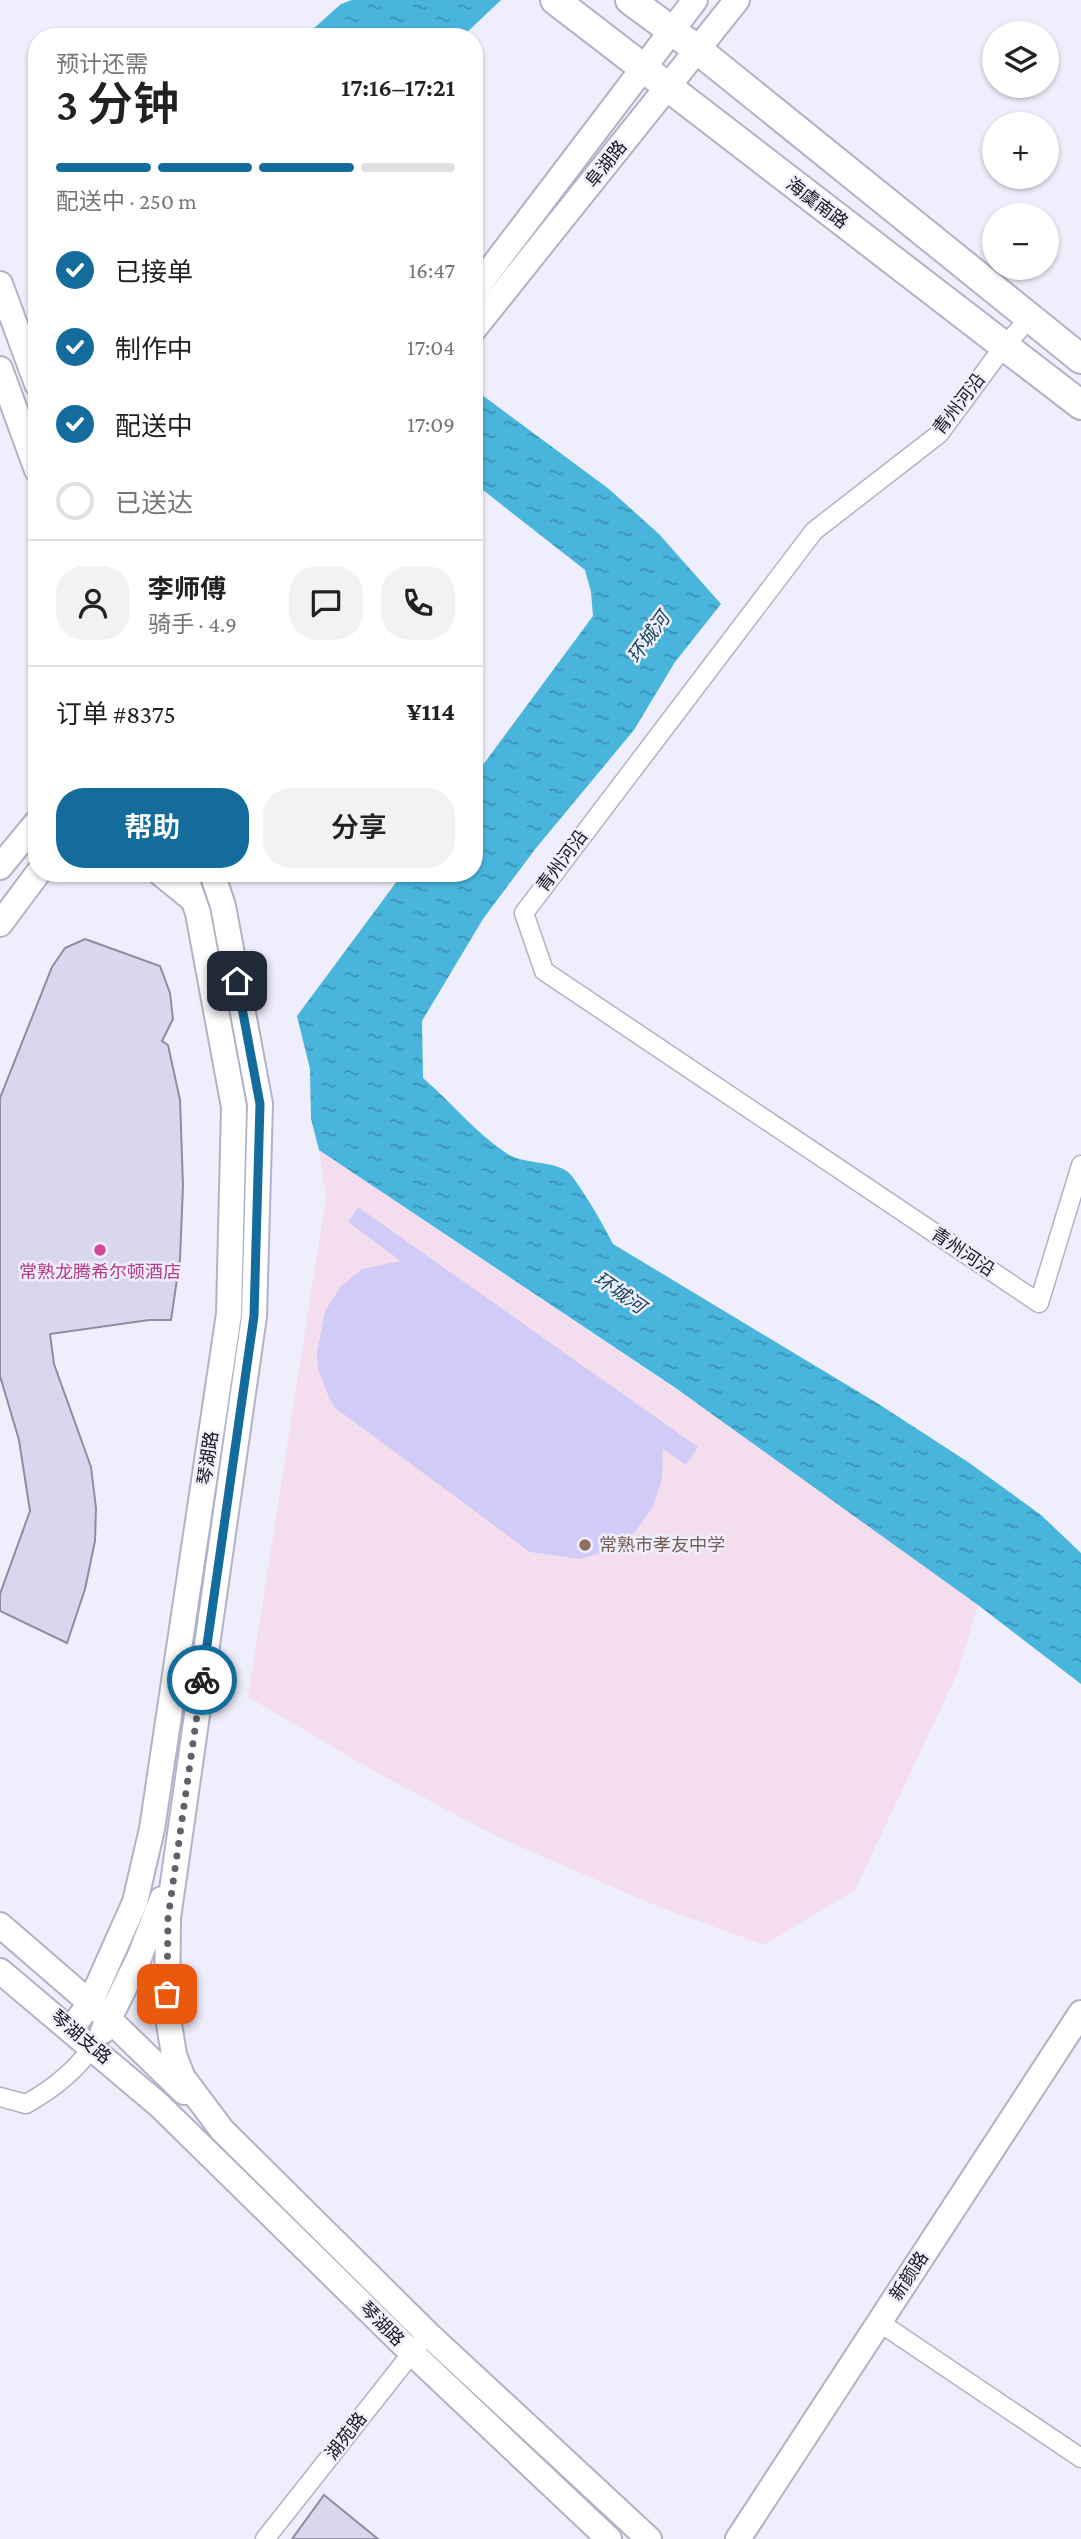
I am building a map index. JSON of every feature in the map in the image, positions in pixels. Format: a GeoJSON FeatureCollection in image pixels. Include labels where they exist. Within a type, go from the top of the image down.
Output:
{"type":"FeatureCollection","features":[{"type":"Feature","properties":{"kind":"main road","name":"海虞南路"},"geometry":{"type":"LineString","coordinates":[[555,0],[642,70],[1081,405]]}},
{"type":"Feature","properties":{"kind":"main road"},"geometry":{"type":"LineString","coordinates":[[630,0],[698,50],[1081,359]]}},
{"type":"Feature","properties":{"kind":"main road","name":"阜湖路"},"geometry":{"type":"LineString","coordinates":[[483,279],[695,0]]}},
{"type":"Feature","properties":{"kind":"main road","name":"阜湖路"},"geometry":{"type":"LineString","coordinates":[[483,318],[737,0]]}},
{"type":"Feature","properties":{"kind":"main road"},"geometry":{"type":"LineString","coordinates":[[0,284],[28,360]]}},
{"type":"Feature","properties":{"kind":"main road"},"geometry":{"type":"LineString","coordinates":[[0,369],[28,445]]}},
{"type":"Feature","properties":{"kind":"main road"},"geometry":{"type":"LineString","coordinates":[[0,867],[28,832]]}},
{"type":"Feature","properties":{"kind":"main road"},"geometry":{"type":"LineString","coordinates":[[0,923],[31,882]]}},
{"type":"Feature","properties":{"kind":"main road"},"geometry":{"type":"LineString","coordinates":[[171,882],[194,901]]}},
{"type":"Feature","properties":{"kind":"main road","name":"琴湖路"},"geometry":{"type":"LineString","coordinates":[[72,2028],[90,2003],[135,1902],[152,1829],[229,1314],[234,1107],[194,901],[187,882]]}},
{"type":"Feature","properties":{"kind":"main road","name":"琴湖路"},"geometry":{"type":"LineString","coordinates":[[215,882],[223,906],[260,1104],[254,1316],[168,1918],[167,2011],[174,2055],[183,2078],[222,2130]]}},
{"type":"Feature","properties":{"kind":"main road"},"geometry":{"type":"LineString","coordinates":[[93,2046],[111,2021],[163,1895],[183,1812]]}},
{"type":"Feature","properties":{"kind":"main road","name":"琴湖支路"},"geometry":{"type":"LineString","coordinates":[[0,1925],[141,2049]]}},
{"type":"Feature","properties":{"kind":"main road","name":"琴湖支路"},"geometry":{"type":"LineString","coordinates":[[0,1970],[72,2028],[159,2105]]}},
{"type":"Feature","properties":{"kind":"main road","name":"新颜路"},"geometry":{"type":"LineString","coordinates":[[738,2539],[1081,2013]]}},
{"type":"Feature","properties":{"kind":"main road","name":"琴湖路"},"geometry":{"type":"LineString","coordinates":[[141,2049],[428,2334],[649,2539]]}},
{"type":"Feature","properties":{"kind":"main road","name":"琴湖路"},"geometry":{"type":"LineString","coordinates":[[159,2105],[412,2353],[609,2539]]}},
{"type":"Feature","properties":{"kind":"street","name":"青州河沿"},"geometry":{"type":"LineString","coordinates":[[1030,318],[1004,346],[939,434],[814,531],[524,913],[544,971],[1039,1303],[1081,1165]]}},
{"type":"Feature","properties":{"kind":"street"},"geometry":{"type":"LineString","coordinates":[[0,2097],[26,2105],[51,2091],[80,2065],[93,2046]]}},
{"type":"Feature","properties":{"kind":"street"},"geometry":{"type":"LineString","coordinates":[[879,2322],[1081,2458]]}},
{"type":"Feature","properties":{"kind":"street","name":"湖苑路"},"geometry":{"type":"LineString","coordinates":[[265,2539],[428,2334]]}},
{"type":"Feature","properties":{"kind":"shaded area","name":"常熟市孝友中学"},"geometry":{"type":"Polygon","coordinates":[[[319,1150],[818,1485],[978,1605],[958,1672],[855,1890],[764,1945],[654,1905],[496,1836],[381,1775],[248,1697],[326,1197],[319,1150]]]}},
{"type":"Feature","properties":{"kind":"shaded area"},"geometry":{"type":"Polygon","coordinates":[[[358,1207],[698,1447],[686,1465],[663,1449],[662,1479],[653,1507],[634,1533],[608,1551],[580,1559],[530,1552],[334,1407],[318,1369],[317,1352],[325,1311],[341,1286],[362,1269],[401,1261],[348,1222],[358,1207]]]}},
{"type":"Feature","properties":{"kind":"water"},"geometry":{"type":"Polygon","coordinates":[[[352,0],[501,0],[471,28],[314,28],[341,4],[352,0]]]}},
{"type":"Feature","properties":{"kind":"water","name":"环城河"},"geometry":{"type":"Polygon","coordinates":[[[483,396],[609,489],[659,534],[721,604],[675,662],[634,730],[536,848],[483,919],[422,1021],[423,1078],[484,1136],[506,1153],[568,1172],[585,1194],[613,1244],[877,1403],[968,1462],[1041,1515],[1081,1553],[1081,1684],[978,1605],[677,1389],[319,1150],[311,1119],[310,1069],[297,1016],[396,882],[483,882],[483,765],[593,616],[591,592],[585,570],[483,490],[483,396]]]}},
{"type":"Feature","properties":{"kind":"building"},"geometry":{"type":"Polygon","coordinates":[[[85,939],[160,966],[170,993],[173,1019],[162,1041],[168,1045],[180,1100],[183,1186],[180,1259],[171,1320],[149,1320],[50,1334],[54,1364],[91,1467],[96,1508],[95,1541],[85,1589],[67,1643],[0,1611],[0,1594],[30,1511],[19,1440],[0,1376],[0,1098],[52,967],[65,948],[85,939]]]}},
{"type":"Feature","properties":{"kind":"building"},"geometry":{"type":"Polygon","coordinates":[[[324,2495],[378,2539],[292,2539],[324,2495]]]}},
{"type":"Feature","properties":{"kind":"way so far"},"geometry":{"type":"LineString","coordinates":[[167,1994],[168,1918],[202,1680]]}},
{"type":"Feature","properties":{"kind":"place","name":"常熟龙腾希尔顿酒店"},"geometry":{"type":"Point","coordinates":[100,1250]}},
{"type":"Feature","properties":{"kind":"place","name":"常熟市孝友中学"},"geometry":{"type":"Point","coordinates":[585,1545]}},
{"type":"Feature","properties":{"kind":"route"},"geometry":{"type":"LineString","coordinates":[[202,1680],[254,1316],[260,1104],[237,981]]}}]}
